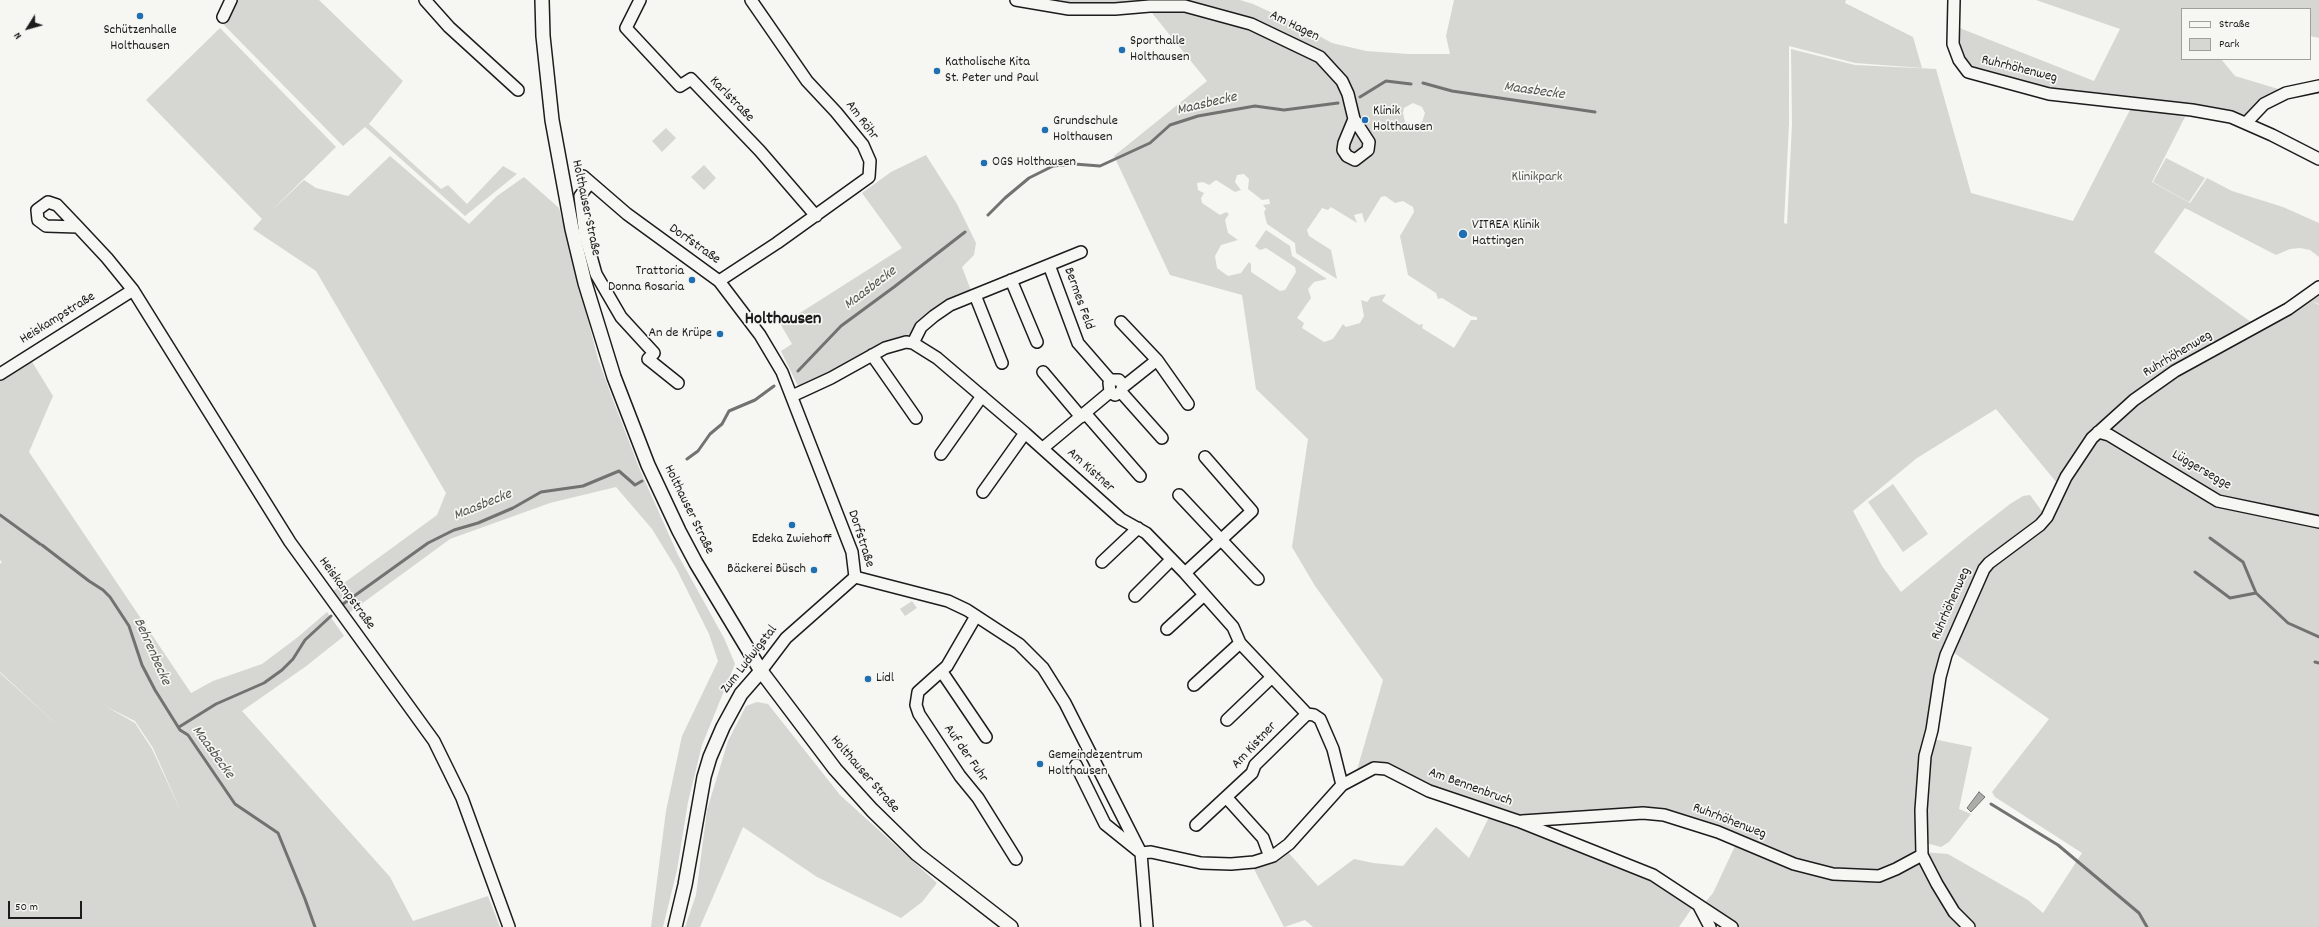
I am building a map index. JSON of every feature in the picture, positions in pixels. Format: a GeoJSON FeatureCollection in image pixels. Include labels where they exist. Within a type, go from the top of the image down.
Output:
{"type":"FeatureCollection","features":[{"type":"Feature","properties":{"kind":"street"},"geometry":{"type":"LineString","coordinates":[[223,17],[231,0]]}},
{"type":"Feature","properties":{"kind":"street"},"geometry":{"type":"LineString","coordinates":[[425,0],[449,28],[518,90]]}},
{"type":"Feature","properties":{"kind":"street","name":"Holthauser Straße"},"geometry":{"type":"LineString","coordinates":[[542,0],[543,36],[558,159],[573,236],[598,330],[648,465],[696,563],[760,671],[835,769],[896,834],[937,871],[1011,927]]}},
{"type":"Feature","properties":{"kind":"street","name":"Karlstraße"},"geometry":{"type":"LineString","coordinates":[[640,0],[626,28],[680,86],[691,79],[760,151],[816,216]]}},
{"type":"Feature","properties":{"kind":"street","name":"Am Röhr"},"geometry":{"type":"LineString","coordinates":[[719,281],[870,178],[870,161],[863,145],[836,112],[807,81],[750,0]]}},
{"type":"Feature","properties":{"kind":"street","name":"Am Hagen"},"geometry":{"type":"LineString","coordinates":[[1016,0],[1069,9],[1185,6],[1251,24],[1320,56],[1342,81],[1348,94],[1354,119]]}},
{"type":"Feature","properties":{"kind":"street","name":"Ruhrhöhenweg"},"geometry":{"type":"LineString","coordinates":[[1954,0],[1953,44],[1959,60],[1968,72],[2049,94],[2192,110],[2231,117],[2297,147],[2319,159]]}},
{"type":"Feature","properties":{"kind":"street"},"geometry":{"type":"LineString","coordinates":[[2246,124],[2264,104],[2286,93],[2319,86]]}},
{"type":"Feature","properties":{"kind":"street","name":"Dorfstraße"},"geometry":{"type":"LineString","coordinates":[[678,383],[648,359],[654,353],[621,317],[596,274],[585,234],[580,196],[587,180],[627,214],[719,281],[760,335],[782,372],[792,396],[852,552],[855,577],[948,601],[976,616],[1019,644],[1033,656],[1053,681],[1141,853],[1147,927]]}},
{"type":"Feature","properties":{"kind":"street","name":"Heiskampstraße"},"geometry":{"type":"LineString","coordinates":[[78,227],[133,290],[290,542],[434,741],[462,798],[509,927]]}},
{"type":"Feature","properties":{"kind":"street","name":"Bermes Feld"},"geometry":{"type":"LineString","coordinates":[[914,343],[921,327],[950,305],[1081,252]]}},
{"type":"Feature","properties":{"kind":"street","name":"Bermes Feld"},"geometry":{"type":"LineString","coordinates":[[1049,265],[1078,343],[1111,381]]}},
{"type":"Feature","properties":{"kind":"street"},"geometry":{"type":"LineString","coordinates":[[1011,280],[1036,342]]}},
{"type":"Feature","properties":{"kind":"street","name":"Ruhrhöhenweg"},"geometry":{"type":"LineString","coordinates":[[1969,927],[1954,912],[1922,855],[1921,810],[1925,756],[1932,730],[1940,677],[1946,655],[1984,569],[2047,517],[2066,477],[2098,432],[2134,400],[2175,372],[2288,309],[2319,287]]}},
{"type":"Feature","properties":{"kind":"street","name":"Heiskampstraße"},"geometry":{"type":"LineString","coordinates":[[0,374],[133,290]]}},
{"type":"Feature","properties":{"kind":"street"},"geometry":{"type":"LineString","coordinates":[[975,295],[1002,363]]}},
{"type":"Feature","properties":{"kind":"street"},"geometry":{"type":"LineString","coordinates":[[1120,322],[1157,360],[1188,404]]}},
{"type":"Feature","properties":{"kind":"street"},"geometry":{"type":"LineString","coordinates":[[792,396],[831,378],[885,348],[906,342],[914,343]]}},
{"type":"Feature","properties":{"kind":"street","name":"Am Kistner"},"geometry":{"type":"LineString","coordinates":[[914,343],[936,358],[982,396],[1043,448],[1121,519],[1146,533],[1185,573],[1233,627],[1240,643],[1307,714],[1317,716],[1322,723],[1333,749],[1342,785]]}},
{"type":"Feature","properties":{"kind":"street"},"geometry":{"type":"LineString","coordinates":[[872,355],[916,418]]}},
{"type":"Feature","properties":{"kind":"street"},"geometry":{"type":"LineString","coordinates":[[1157,360],[1122,390],[1115,395],[1110,392],[1108,386],[1111,381],[1119,380],[1122,390],[1162,438]]}},
{"type":"Feature","properties":{"kind":"street"},"geometry":{"type":"LineString","coordinates":[[1043,372],[1140,476]]}},
{"type":"Feature","properties":{"kind":"street"},"geometry":{"type":"LineString","coordinates":[[1043,448],[1110,392]]}},
{"type":"Feature","properties":{"kind":"street"},"geometry":{"type":"LineString","coordinates":[[941,454],[982,396]]}},
{"type":"Feature","properties":{"kind":"street","name":"Lüggersegge"},"geometry":{"type":"LineString","coordinates":[[2098,432],[2116,438],[2218,501],[2319,522]]}},
{"type":"Feature","properties":{"kind":"street"},"geometry":{"type":"LineString","coordinates":[[984,492],[1025,433]]}},
{"type":"Feature","properties":{"kind":"street"},"geometry":{"type":"LineString","coordinates":[[1185,573],[1252,511],[1205,457]]}},
{"type":"Feature","properties":{"kind":"street"},"geometry":{"type":"LineString","coordinates":[[1179,495],[1258,579]]}},
{"type":"Feature","properties":{"kind":"street"},"geometry":{"type":"LineString","coordinates":[[1102,562],[1138,528]]}},
{"type":"Feature","properties":{"kind":"street"},"geometry":{"type":"LineString","coordinates":[[1135,596],[1171,560]]}},
{"type":"Feature","properties":{"kind":"street","name":"Zum Ludwigstal"},"geometry":{"type":"LineString","coordinates":[[675,927],[685,885],[704,777],[710,757],[723,727],[741,694],[786,638],[855,577]]}},
{"type":"Feature","properties":{"kind":"street"},"geometry":{"type":"LineString","coordinates":[[1167,629],[1204,594]]}},
{"type":"Feature","properties":{"kind":"street","name":"Auf der Fuhr"},"geometry":{"type":"LineString","coordinates":[[976,616],[952,659],[942,672],[918,692],[916,701],[919,714],[960,776],[978,798],[1016,859]]}},
{"type":"Feature","properties":{"kind":"street"},"geometry":{"type":"LineString","coordinates":[[1194,685],[1240,643]]}},
{"type":"Feature","properties":{"kind":"street","name":"Auf der Fuhr"},"geometry":{"type":"LineString","coordinates":[[942,672],[986,737]]}},
{"type":"Feature","properties":{"kind":"street"},"geometry":{"type":"LineString","coordinates":[[1227,720],[1272,677]]}},
{"type":"Feature","properties":{"kind":"street","name":"Am Kistner"},"geometry":{"type":"LineString","coordinates":[[1196,825],[1252,773],[1255,765],[1307,714]]}},
{"type":"Feature","properties":{"kind":"street"},"geometry":{"type":"LineString","coordinates":[[1076,765],[1105,824],[1141,853]]}},
{"type":"Feature","properties":{"kind":"street","name":"Am Bennenbruch"},"geometry":{"type":"LineString","coordinates":[[1141,853],[1151,852],[1190,861],[1213,863],[1247,863],[1270,857],[1289,844],[1342,785],[1368,770],[1374,768],[1386,769],[1429,792],[1518,821],[1653,875],[1732,927]]}},
{"type":"Feature","properties":{"kind":"street"},"geometry":{"type":"LineString","coordinates":[[1226,797],[1263,838],[1270,857]]}},
{"type":"Feature","properties":{"kind":"street","name":"Ruhrhöhenweg"},"geometry":{"type":"LineString","coordinates":[[1518,821],[1643,813],[1664,815],[1718,832],[1794,864],[1833,874],[1879,876],[1922,855]]}},
{"type":"Feature","properties":{"kind":"street"},"geometry":{"type":"LineString","coordinates":[[1698,906],[1710,927]]}},
{"type":"Feature","properties":{"kind":"green space"},"geometry":{"type":"Polygon","coordinates":[[[234,0],[319,0],[403,81],[369,124],[441,189],[448,185],[467,204],[503,166],[517,174],[465,216],[365,127],[343,146],[223,24],[234,0]]]}},
{"type":"Feature","properties":{"kind":"green space","name":"Klinikpark"},"geometry":{"type":"Polygon","coordinates":[[[1061,0],[1240,0],[1253,4],[1303,27],[1332,43],[1366,51],[1408,54],[1450,54],[1446,36],[1454,0],[1846,0],[1845,3],[1913,37],[1922,68],[1855,63],[1789,46],[1789,124],[1784,223],[1787,224],[1792,124],[1791,49],[1855,65],[1936,69],[1971,193],[2073,221],[2132,106],[2188,111],[2152,182],[2190,203],[2207,178],[2232,191],[2283,207],[2319,223],[2319,257],[2310,250],[2300,248],[2290,249],[2276,255],[2185,208],[2154,252],[2255,325],[2096,430],[2057,483],[1996,409],[1917,458],[1853,511],[1882,566],[1901,592],[1969,536],[2010,504],[2023,496],[2030,495],[2044,514],[2040,521],[1987,562],[1944,655],[1919,841],[1966,927],[1734,927],[1703,905],[1713,893],[1736,844],[1642,809],[1521,817],[1374,765],[1357,770],[1383,680],[1315,586],[1292,547],[1308,439],[1256,389],[1242,295],[1170,275],[1114,156],[1207,81],[1144,3],[1084,9],[1058,4],[1061,0]],[[1413,103],[1404,108],[1403,113],[1405,122],[1412,126],[1422,122],[1425,113],[1422,107],[1413,103]],[[1244,174],[1237,175],[1235,182],[1241,190],[1235,192],[1216,180],[1209,185],[1203,182],[1197,183],[1198,190],[1204,193],[1201,198],[1202,203],[1220,215],[1226,212],[1229,214],[1225,220],[1228,233],[1238,240],[1221,245],[1215,256],[1217,268],[1228,276],[1241,273],[1249,262],[1251,264],[1251,272],[1280,291],[1285,290],[1296,272],[1295,267],[1266,248],[1260,250],[1255,246],[1266,230],[1290,246],[1292,256],[1327,279],[1314,282],[1308,289],[1311,298],[1297,318],[1304,323],[1302,328],[1324,342],[1333,339],[1343,324],[1346,327],[1360,323],[1364,316],[1361,300],[1367,302],[1371,297],[1386,294],[1382,301],[1419,325],[1423,324],[1422,328],[1454,348],[1471,320],[1477,320],[1477,317],[1471,316],[1442,298],[1438,299],[1436,293],[1408,275],[1400,236],[1414,212],[1413,207],[1403,201],[1395,203],[1385,196],[1381,197],[1365,223],[1362,213],[1354,215],[1357,223],[1331,207],[1328,210],[1322,208],[1307,230],[1309,236],[1331,250],[1337,279],[1296,253],[1295,243],[1267,224],[1264,212],[1266,209],[1263,205],[1270,204],[1269,199],[1262,200],[1248,189],[1249,179],[1244,174]]]}},
{"type":"Feature","properties":{"kind":"green space"},"geometry":{"type":"Polygon","coordinates":[[[2036,0],[2319,0],[2319,38],[2311,36],[2311,8],[2181,8],[2181,60],[2222,60],[2235,76],[2285,91],[2244,122],[2098,99],[1992,79],[1957,69],[1952,37],[1952,25],[2094,81],[2120,29],[2036,0]]]}},
{"type":"Feature","properties":{"kind":"green space"},"geometry":{"type":"Polygon","coordinates":[[[220,28],[336,147],[269,213],[304,180],[316,188],[348,196],[390,156],[469,224],[497,196],[524,177],[559,208],[598,359],[640,470],[678,555],[724,638],[735,664],[702,745],[688,802],[677,870],[663,927],[651,927],[666,811],[682,736],[718,661],[709,634],[676,568],[652,529],[616,487],[550,503],[450,539],[349,613],[333,591],[437,515],[446,493],[316,271],[253,229],[262,219],[146,100],[220,28]]]}},
{"type":"Feature","properties":{"kind":"green space"},"geometry":{"type":"Polygon","coordinates":[[[666,128],[676,138],[662,152],[652,141],[666,128]]]}},
{"type":"Feature","properties":{"kind":"green space"},"geometry":{"type":"Polygon","coordinates":[[[926,155],[957,204],[976,243],[974,255],[962,267],[972,293],[909,338],[798,386],[781,351],[792,344],[781,325],[902,248],[862,193],[891,172],[926,155]]]}},
{"type":"Feature","properties":{"kind":"green space"},"geometry":{"type":"Polygon","coordinates":[[[2166,158],[2205,178],[2189,202],[2153,182],[2166,158]]]}},
{"type":"Feature","properties":{"kind":"green space"},"geometry":{"type":"Polygon","coordinates":[[[704,165],[716,178],[704,190],[691,177],[704,165]]]}},
{"type":"Feature","properties":{"kind":"green space"},"geometry":{"type":"Polygon","coordinates":[[[2319,290],[2319,304],[2311,301],[2319,305],[2319,927],[1971,927],[1954,911],[1923,852],[1948,854],[2028,900],[2043,913],[2082,853],[1995,797],[1992,792],[2049,719],[1950,650],[1988,568],[2044,524],[2096,437],[2176,373],[2319,290]]]}},
{"type":"Feature","properties":{"kind":"green space"},"geometry":{"type":"Polygon","coordinates":[[[31,360],[53,396],[29,452],[191,693],[213,681],[262,664],[298,637],[327,612],[344,636],[305,667],[242,711],[390,877],[413,921],[488,896],[500,927],[0,927],[0,673],[63,730],[0,672],[0,564],[2,562],[0,560],[0,378],[31,360]],[[105,706],[135,723],[152,749],[182,814],[153,748],[135,721],[105,706]]]}},
{"type":"Feature","properties":{"kind":"green space"},"geometry":{"type":"Polygon","coordinates":[[[1893,484],[1928,534],[1903,552],[1868,502],[1893,484]]]}},
{"type":"Feature","properties":{"kind":"green space"},"geometry":{"type":"Polygon","coordinates":[[[912,601],[917,608],[905,616],[900,609],[912,601]]]}},
{"type":"Feature","properties":{"kind":"green space"},"geometry":{"type":"Polygon","coordinates":[[[757,702],[768,704],[840,795],[937,883],[922,902],[901,918],[817,877],[743,827],[700,927],[685,927],[696,895],[707,810],[728,741],[746,706],[757,702]]]}},
{"type":"Feature","properties":{"kind":"green space"},"geometry":{"type":"Polygon","coordinates":[[[1933,739],[1972,747],[1959,809],[1971,814],[1949,842],[1941,847],[1926,843],[1926,780],[1933,739]]]}},
{"type":"Feature","properties":{"kind":"green space"},"geometry":{"type":"Polygon","coordinates":[[[1490,815],[1652,877],[1694,905],[1679,927],[1313,927],[1305,920],[1284,927],[1254,869],[1287,851],[1318,886],[1354,859],[1373,863],[1403,866],[1436,827],[1469,858],[1490,815]]]}},
{"type":"Feature","properties":{"kind":"shaded area"},"geometry":{"type":"Polygon","coordinates":[[[1979,792],[1985,797],[1971,812],[1967,808],[1979,792]]]}},
{"type":"Feature","properties":{"kind":"waterway","name":"Maasbecke"},"geometry":{"type":"LineString","coordinates":[[1360,97],[1386,81],[1411,84]]}},
{"type":"Feature","properties":{"kind":"waterway","name":"Maasbecke"},"geometry":{"type":"LineString","coordinates":[[1423,83],[1452,91],[1595,112]]}},
{"type":"Feature","properties":{"kind":"waterway","name":"Maasbecke"},"geometry":{"type":"LineString","coordinates":[[988,215],[1005,198],[1029,178],[1053,166],[1074,164],[1100,166],[1150,143],[1170,125],[1198,116],[1255,106],[1284,110],[1338,103]]}},
{"type":"Feature","properties":{"kind":"waterway","name":"Maasbecke"},"geometry":{"type":"LineString","coordinates":[[798,371],[841,326],[965,232]]}},
{"type":"Feature","properties":{"kind":"waterway","name":"Maasbecke"},"geometry":{"type":"LineString","coordinates":[[687,459],[698,451],[710,434],[722,424],[729,411],[755,400],[774,386]]}},
{"type":"Feature","properties":{"kind":"waterway","name":"Maasbecke"},"geometry":{"type":"LineString","coordinates":[[343,604],[428,543],[454,530],[478,523],[513,508],[541,492],[583,486],[619,471],[635,485],[642,481]]}},
{"type":"Feature","properties":{"kind":"waterway","name":"Behrenbecke"},"geometry":{"type":"LineString","coordinates":[[0,515],[40,544]]}},
{"type":"Feature","properties":{"kind":"waterway"},"geometry":{"type":"LineString","coordinates":[[2210,538],[2243,562],[2256,593],[2288,623],[2319,637]]}},
{"type":"Feature","properties":{"kind":"waterway","name":"Maasbecke"},"geometry":{"type":"LineString","coordinates":[[42,545],[103,590],[110,597],[129,626],[142,665],[155,690],[180,730],[188,735],[235,804],[278,833],[315,927]]}},
{"type":"Feature","properties":{"kind":"waterway"},"geometry":{"type":"LineString","coordinates":[[2195,572],[2230,598],[2256,593]]}},
{"type":"Feature","properties":{"kind":"waterway","name":"Maasbecke"},"geometry":{"type":"LineString","coordinates":[[179,727],[216,704],[264,683],[282,670],[293,659],[305,640],[331,616]]}},
{"type":"Feature","properties":{"kind":"waterway"},"geometry":{"type":"LineString","coordinates":[[2315,662],[2319,663]]}},
{"type":"Feature","properties":{"kind":"waterway"},"geometry":{"type":"LineString","coordinates":[[1991,804],[2058,845],[2139,913],[2147,927]]}},
{"type":"Feature","properties":{"kind":"place","name":"Schützenhalle Holthausen"},"geometry":{"type":"Point","coordinates":[140,16]}},
{"type":"Feature","properties":{"kind":"place","name":"Sporthalle Holthausen"},"geometry":{"type":"Point","coordinates":[1122,50]}},
{"type":"Feature","properties":{"kind":"place","name":"Katholische Kita St. Peter und Paul"},"geometry":{"type":"Point","coordinates":[937,71]}},
{"type":"Feature","properties":{"kind":"place","name":"Klinik Holthausen"},"geometry":{"type":"Point","coordinates":[1365,120]}},
{"type":"Feature","properties":{"kind":"place","name":"Grundschule Holthausen"},"geometry":{"type":"Point","coordinates":[1045,130]}},
{"type":"Feature","properties":{"kind":"place","name":"OGS Holthausen"},"geometry":{"type":"Point","coordinates":[984,163]}},
{"type":"Feature","properties":{"kind":"place","name":"VITREA Klinik Hattingen"},"geometry":{"type":"Point","coordinates":[1463,234]}},
{"type":"Feature","properties":{"kind":"place","name":"Trattoria Donna Rosaria"},"geometry":{"type":"Point","coordinates":[692,280]}},
{"type":"Feature","properties":{"kind":"place","name":"An de Krüpe"},"geometry":{"type":"Point","coordinates":[720,334]}},
{"type":"Feature","properties":{"kind":"place","name":"Edeka Zwiehoff"},"geometry":{"type":"Point","coordinates":[792,525]}},
{"type":"Feature","properties":{"kind":"place","name":"Bäckerei Büsch"},"geometry":{"type":"Point","coordinates":[814,570]}},
{"type":"Feature","properties":{"kind":"place","name":"Lidl"},"geometry":{"type":"Point","coordinates":[868,679]}},
{"type":"Feature","properties":{"kind":"place","name":"Gemeindezentrum Holthausen"},"geometry":{"type":"Point","coordinates":[1040,764]}},
{"type":"Feature","properties":{"kind":"district","name":"Holthausen"},"geometry":{"type":"Point","coordinates":[783,321]}}]}
